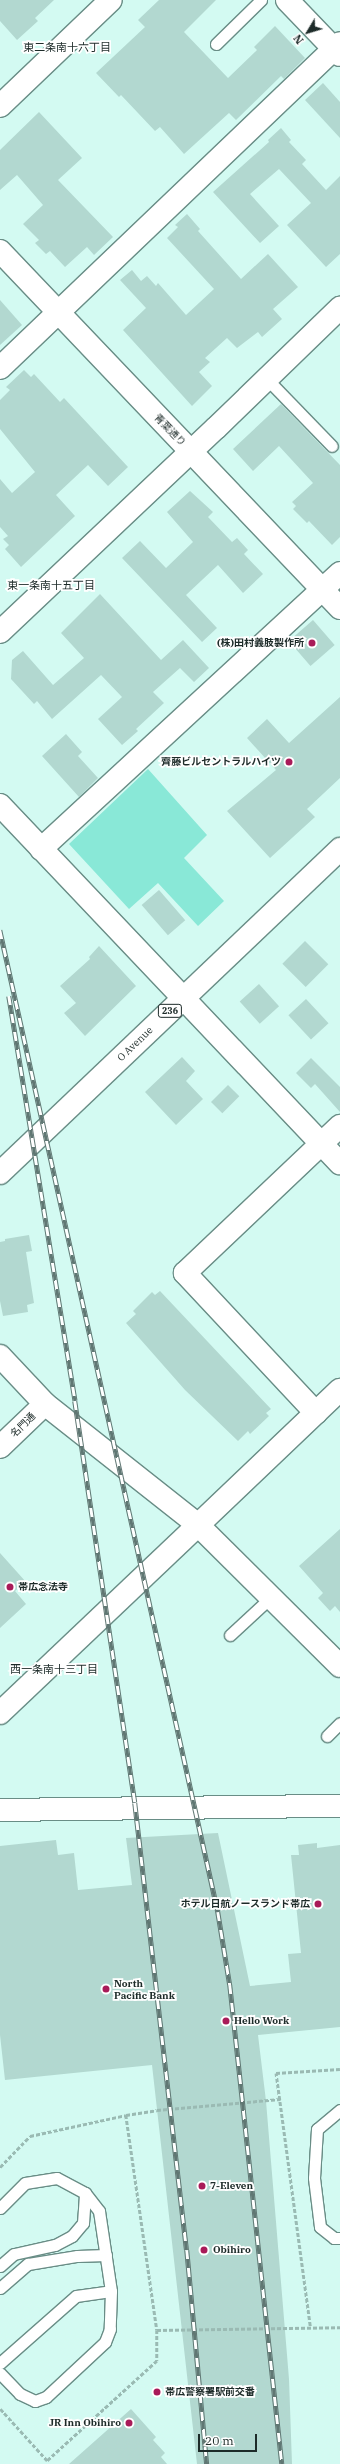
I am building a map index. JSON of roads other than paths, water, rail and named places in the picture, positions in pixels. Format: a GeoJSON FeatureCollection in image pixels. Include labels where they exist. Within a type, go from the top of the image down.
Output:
{"type":"FeatureCollection","features":[{"type":"Feature","properties":{"kind":"main road"},"geometry":{"type":"LineString","coordinates":[[0,106],[111,0]]}},
{"type":"Feature","properties":{"kind":"main road"},"geometry":{"type":"LineString","coordinates":[[0,368],[338,49],[287,0]]}},
{"type":"Feature","properties":{"kind":"main road","name":"青葉通り"},"geometry":{"type":"LineString","coordinates":[[0,251],[340,608]]}},
{"type":"Feature","properties":{"kind":"main road"},"geometry":{"type":"LineString","coordinates":[[2,624],[191,452],[340,308]]}},
{"type":"Feature","properties":{"kind":"main road"},"geometry":{"type":"LineString","coordinates":[[41,849],[340,573]]}},
{"type":"Feature","properties":{"kind":"main road"},"geometry":{"type":"LineString","coordinates":[[0,805],[340,1163]]}},
{"type":"Feature","properties":{"kind":"main road","name":"O Avenue"},"geometry":{"type":"LineString","coordinates":[[0,1173],[340,849]]}},
{"type":"Feature","properties":{"kind":"main road"},"geometry":{"type":"LineString","coordinates":[[316,1413],[185,1273],[340,1126]]}},
{"type":"Feature","properties":{"kind":"main road"},"geometry":{"type":"LineString","coordinates":[[0,1356],[45,1404],[198,1525],[337,1659]]}},
{"type":"Feature","properties":{"kind":"main road"},"geometry":{"type":"LineString","coordinates":[[0,1713],[340,1390]]}},
{"type":"Feature","properties":{"kind":"main road","name":"名門通"},"geometry":{"type":"LineString","coordinates":[[0,1447],[45,1404]]}},
{"type":"Feature","properties":{"kind":"main road"},"geometry":{"type":"LineString","coordinates":[[0,1810],[340,1806]]}},
{"type":"Feature","properties":{"kind":"lane"},"geometry":{"type":"LineString","coordinates":[[216,44],[261,0]]}},
{"type":"Feature","properties":{"kind":"lane"},"geometry":{"type":"LineString","coordinates":[[267,379],[332,446]]}},
{"type":"Feature","properties":{"kind":"lane"},"geometry":{"type":"LineString","coordinates":[[230,1635],[271,1597]]}},
{"type":"Feature","properties":{"kind":"lane"},"geometry":{"type":"LineString","coordinates":[[327,1736],[340,1723]]}},
{"type":"Feature","properties":{"kind":"lane"},"geometry":{"type":"LineString","coordinates":[[340,2110],[317,2129],[314,2178],[320,2228],[334,2238],[340,2238]]}},
{"type":"Feature","properties":{"kind":"lane"},"geometry":{"type":"LineString","coordinates":[[0,2208],[25,2183],[57,2178],[85,2193],[99,2212],[111,2291],[110,2329],[105,2342],[46,2397],[35,2402],[20,2394],[0,2373]]}},
{"type":"Feature","properties":{"kind":"lane"},"geometry":{"type":"LineString","coordinates":[[0,2266],[14,2254],[55,2245],[72,2236],[83,2223],[85,2193]]}},
{"type":"Feature","properties":{"kind":"lane"},"geometry":{"type":"LineString","coordinates":[[0,2288],[28,2264],[77,2256],[106,2255]]}},
{"type":"Feature","properties":{"kind":"lane"},"geometry":{"type":"LineString","coordinates":[[0,2363],[76,2296],[111,2291]]}},
{"type":"Feature","properties":{"kind":"railway"},"geometry":{"type":"LineString","coordinates":[[0,930],[218,1912],[230,1985],[282,2464]]}},
{"type":"Feature","properties":{"kind":"railway"},"geometry":{"type":"LineString","coordinates":[[9,996],[75,1401],[135,1803],[187,2250],[207,2464]]}},
{"type":"Feature","properties":{"kind":"place","name":"(株)田村義肢製作所"},"geometry":{"type":"Point","coordinates":[312,643]}},
{"type":"Feature","properties":{"kind":"place","name":"齊藤ビルセントラルハイツ"},"geometry":{"type":"Point","coordinates":[289,762]}},
{"type":"Feature","properties":{"kind":"place","name":"帯広念法寺"},"geometry":{"type":"Point","coordinates":[10,1587]}},
{"type":"Feature","properties":{"kind":"place","name":"ホテル日航ノースランド帯広"},"geometry":{"type":"Point","coordinates":[318,1904]}},
{"type":"Feature","properties":{"kind":"place","name":"North Pacific Bank"},"geometry":{"type":"Point","coordinates":[106,1989]}},
{"type":"Feature","properties":{"kind":"place","name":"Hello Work"},"geometry":{"type":"Point","coordinates":[226,2021]}},
{"type":"Feature","properties":{"kind":"place","name":"7-Eleven"},"geometry":{"type":"Point","coordinates":[202,2186]}},
{"type":"Feature","properties":{"kind":"place","name":"Obihiro"},"geometry":{"type":"Point","coordinates":[204,2250]}},
{"type":"Feature","properties":{"kind":"place","name":"帯広警察署駅前交番"},"geometry":{"type":"Point","coordinates":[157,2392]}},
{"type":"Feature","properties":{"kind":"place","name":"JR Inn Obihiro"},"geometry":{"type":"Point","coordinates":[129,2423]}},
{"type":"Feature","properties":{"kind":"district","name":"東二条南十六丁目"},"geometry":{"type":"Point","coordinates":[67,47]}},
{"type":"Feature","properties":{"kind":"district","name":"東一条南十五丁目"},"geometry":{"type":"Point","coordinates":[51,585]}},
{"type":"Feature","properties":{"kind":"district","name":"西一条南十三丁目"},"geometry":{"type":"Point","coordinates":[54,1669]}}]}
